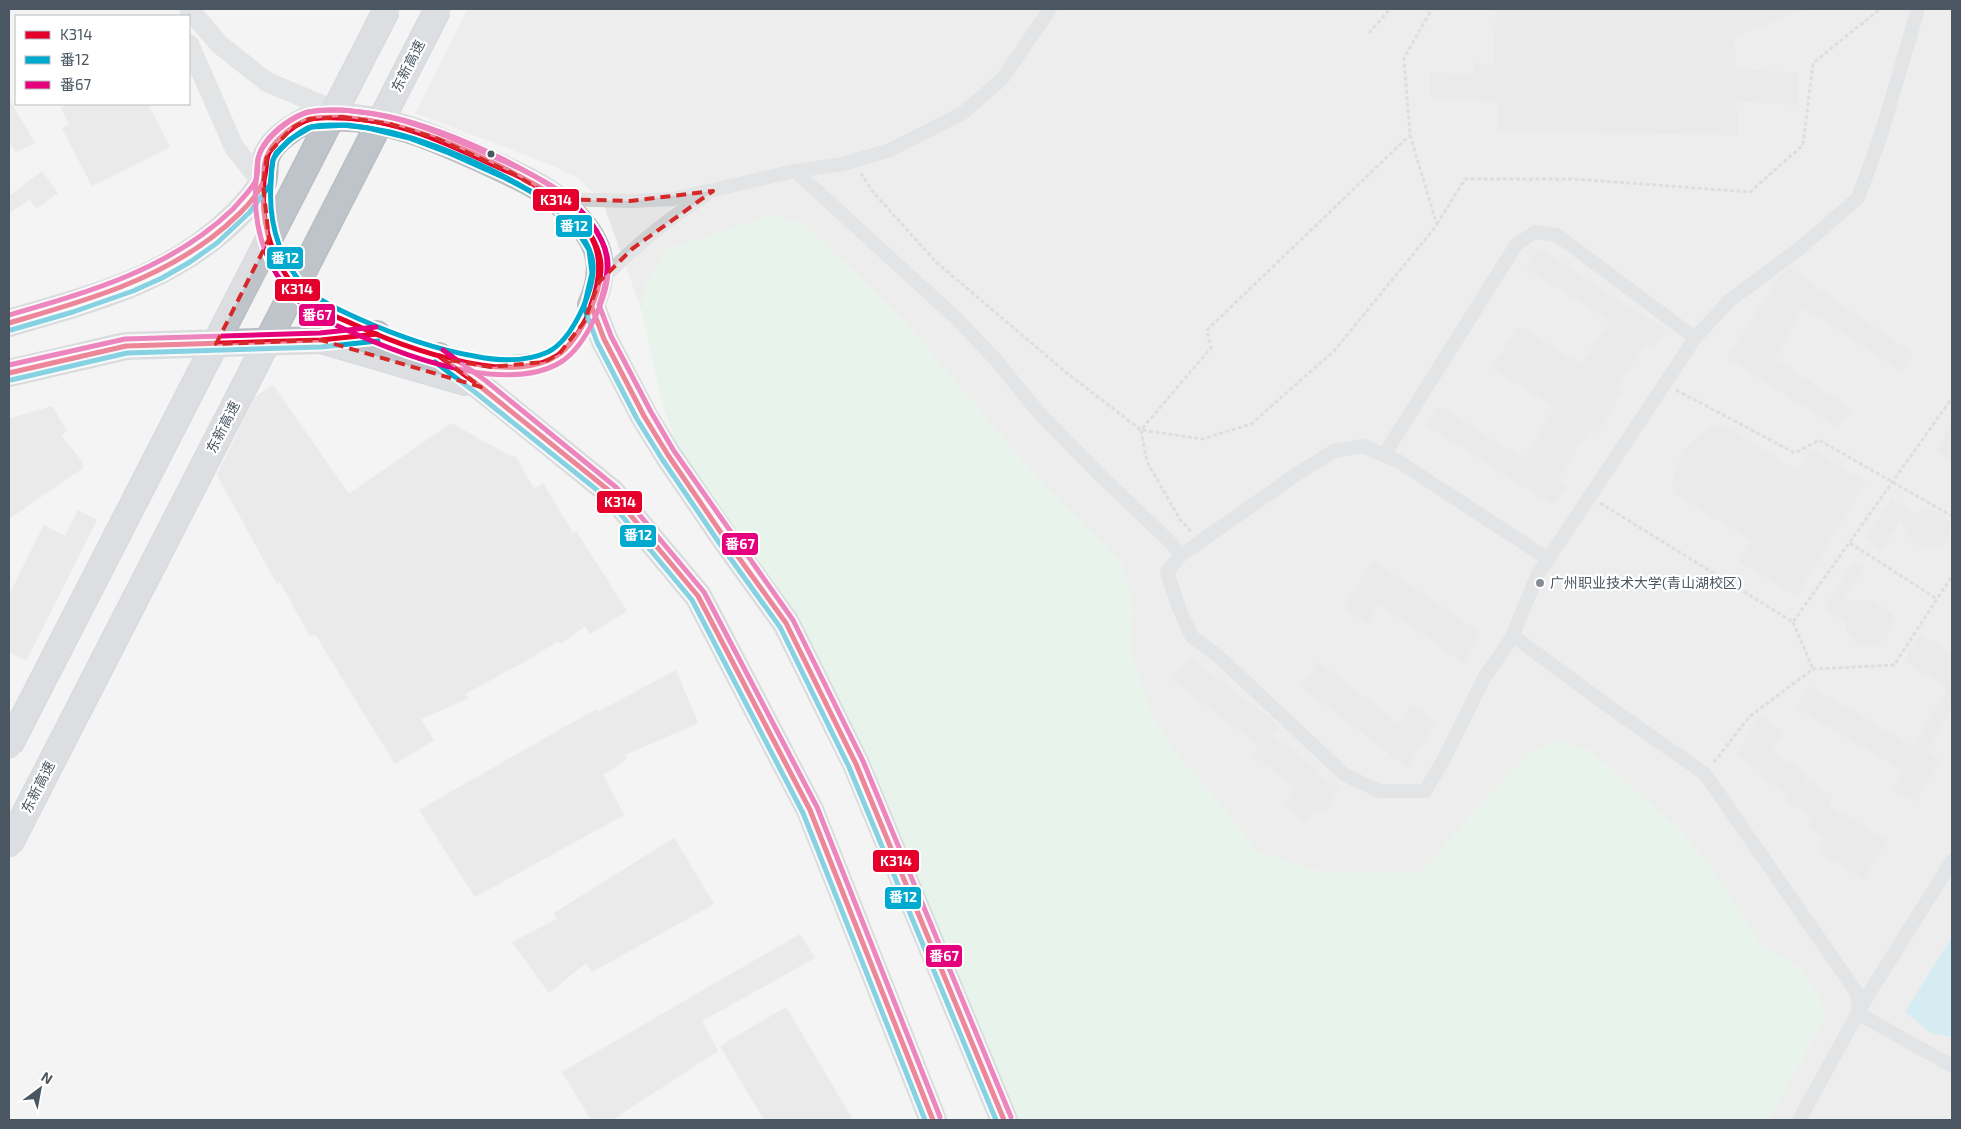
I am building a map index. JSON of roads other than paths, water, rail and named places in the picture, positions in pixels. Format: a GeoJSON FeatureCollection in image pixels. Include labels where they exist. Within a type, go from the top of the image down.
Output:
{"type":"FeatureCollection","features":[{"type":"Feature","properties":{"kind":"highway"},"geometry":{"type":"LineString","coordinates":[[9,746],[387,9]]}},
{"type":"Feature","properties":{"kind":"highway","name":"东新高速"},"geometry":{"type":"LineString","coordinates":[[9,844],[438,9]]}},
{"type":"Feature","properties":{"kind":"highway"},"geometry":{"type":"LineString","coordinates":[[9,323],[109,293],[157,274],[202,245],[237,215],[263,184],[267,155],[276,143],[292,128],[309,119],[352,118],[390,124],[436,138],[512,173],[556,199],[581,221],[594,243],[601,264],[598,289],[591,305],[612,354],[644,416],[726,540],[786,622],[856,764],[1004,1120]]}},
{"type":"Feature","properties":{"kind":"highway"},"geometry":{"type":"LineString","coordinates":[[9,373],[126,346],[321,340],[377,334]]}},
{"type":"Feature","properties":{"kind":"highway"},"geometry":{"type":"LineString","coordinates":[[321,340],[481,387]]}},
{"type":"Feature","properties":{"kind":"highway"},"geometry":{"type":"LineString","coordinates":[[439,356],[481,387],[612,493],[698,596],[810,810],[933,1120]]}},
{"type":"Feature","properties":{"kind":"street"},"geometry":{"type":"LineString","coordinates":[[188,9],[220,45],[267,82],[352,118]]}},
{"type":"Feature","properties":{"kind":"street"},"geometry":{"type":"LineString","coordinates":[[556,199],[630,201],[674,199],[795,171],[854,160],[890,150],[963,113],[1002,79],[1050,9]]}},
{"type":"Feature","properties":{"kind":"street"},"geometry":{"type":"LineString","coordinates":[[1548,559],[1398,460],[1363,446],[1334,451],[1297,474],[1181,555],[1167,572],[1179,608],[1192,637],[1225,662],[1345,775],[1379,791],[1425,791],[1444,759],[1484,678],[1511,640],[1537,576],[1695,338],[1730,300],[1799,249],[1858,198],[1880,138],[1918,9]]}},
{"type":"Feature","properties":{"kind":"street"},"geometry":{"type":"LineString","coordinates":[[190,46],[234,147],[263,184],[264,219],[273,253],[289,280],[307,299],[328,313],[377,334],[439,356],[458,362],[490,367],[544,362],[559,354],[584,322],[591,305]]}},
{"type":"Feature","properties":{"kind":"street"},"geometry":{"type":"LineString","coordinates":[[795,171],[957,319],[996,360],[1040,414],[1100,475],[1167,538],[1181,555]]}},
{"type":"Feature","properties":{"kind":"street"},"geometry":{"type":"LineString","coordinates":[[599,282],[632,249],[712,191]]}},
{"type":"Feature","properties":{"kind":"street"},"geometry":{"type":"LineString","coordinates":[[1384,455],[1516,245],[1535,232],[1557,235],[1695,338]]}},
{"type":"Feature","properties":{"kind":"street"},"geometry":{"type":"LineString","coordinates":[[1511,640],[1516,638],[1705,774],[1857,993],[1859,1014]]}},
{"type":"Feature","properties":{"kind":"street"},"geometry":{"type":"LineString","coordinates":[[1799,1120],[1868,995],[1952,861]]}},
{"type":"Feature","properties":{"kind":"street"},"geometry":{"type":"LineString","coordinates":[[1859,1014],[1952,1066]]}},
{"type":"Feature","properties":{"kind":"water"},"geometry":{"type":"Polygon","coordinates":[[[1952,937],[1952,1037],[1931,1033],[1905,1012],[1952,937]]]}},
{"type":"Feature","properties":{"kind":"place","name":"广州职业技术大学(青山湖校区)"},"geometry":{"type":"Point","coordinates":[1540,583]}}]}
